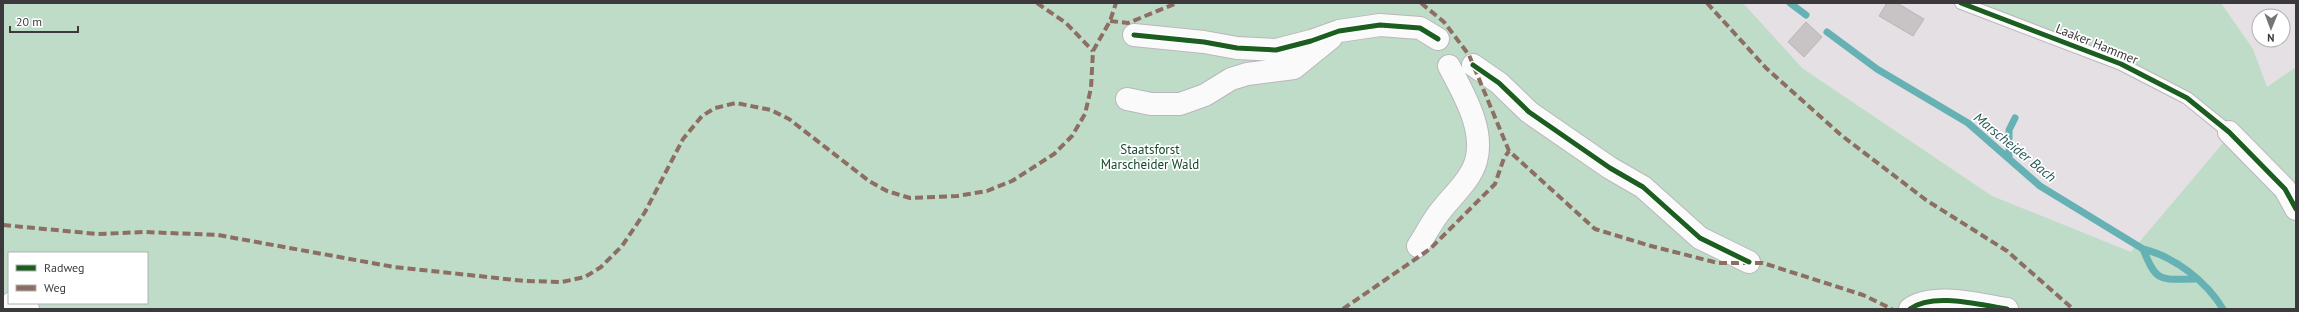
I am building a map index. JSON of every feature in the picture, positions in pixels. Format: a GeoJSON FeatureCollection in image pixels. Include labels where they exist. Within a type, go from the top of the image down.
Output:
{"type":"FeatureCollection","features":[{"type":"Feature","properties":{"kind":"street"},"geometry":{"type":"LineString","coordinates":[[1134,35],[1204,42],[1237,48],[1276,50],[1311,41],[1339,30],[1380,25],[1420,28],[1438,39]]}},
{"type":"Feature","properties":{"kind":"street"},"geometry":{"type":"LineString","coordinates":[[1127,99],[1151,104],[1180,104],[1205,95],[1232,79],[1247,74],[1294,68],[1314,53],[1339,30]]}},
{"type":"Feature","properties":{"kind":"street"},"geometry":{"type":"LineString","coordinates":[[1473,65],[1498,82],[1529,112],[1610,168],[1643,187],[1700,238],[1749,262]]}},
{"type":"Feature","properties":{"kind":"street"},"geometry":{"type":"LineString","coordinates":[[1418,246],[1442,209],[1461,187],[1476,162],[1478,148],[1471,108],[1449,66]]}},
{"type":"Feature","properties":{"kind":"street","name":"Laaker Hammer"},"geometry":{"type":"LineString","coordinates":[[2229,132],[2285,189],[2296,209]]}},
{"type":"Feature","properties":{"kind":"street"},"geometry":{"type":"LineString","coordinates":[[1910,309],[1918,303],[1963,300],[2007,309]]}},
{"type":"Feature","properties":{"kind":"street"},"geometry":{"type":"LineString","coordinates":[[15,304],[28,309]]}},
{"type":"Feature","properties":{"kind":"lane","name":"Laaker Hammer"},"geometry":{"type":"LineString","coordinates":[[1961,3],[2121,64],[2187,98],[2229,132]]}},
{"type":"Feature","properties":{"kind":"green space","name":"Staatsforst Marscheider Wald"},"geometry":{"type":"Polygon","coordinates":[[[3,3],[1743,3],[1802,68],[1992,196],[2131,252],[2234,130],[2132,65],[2131,62],[1972,3],[2221,3],[2253,49],[2267,87],[2296,67],[2296,309],[3,309],[3,3]]]}},
{"type":"Feature","properties":{"kind":"building"},"geometry":{"type":"Polygon","coordinates":[[[1887,3],[1897,3],[1924,19],[1913,36],[1879,16],[1887,3]]]}},
{"type":"Feature","properties":{"kind":"building"},"geometry":{"type":"Polygon","coordinates":[[[1806,22],[1822,37],[1804,57],[1788,42],[1806,22]]]}},
{"type":"Feature","properties":{"kind":"waterway","name":"Marscheider Bach"},"geometry":{"type":"LineString","coordinates":[[1790,3],[1806,15]]}},
{"type":"Feature","properties":{"kind":"waterway","name":"Marscheider Bach"},"geometry":{"type":"LineString","coordinates":[[1827,32],[1877,69],[1968,123],[2040,186],[2143,249],[2178,264],[2199,280],[2223,309]]}},
{"type":"Feature","properties":{"kind":"waterway"},"geometry":{"type":"LineString","coordinates":[[2009,158],[2009,130],[2015,118]]}},
{"type":"Feature","properties":{"kind":"waterway"},"geometry":{"type":"LineString","coordinates":[[2143,249],[2152,268],[2156,274],[2161,277],[2167,279],[2196,279]]}},
{"type":"Feature","properties":{"kind":"marked path"},"geometry":{"type":"LineString","coordinates":[[1037,3],[1066,23],[1093,51]]}},
{"type":"Feature","properties":{"kind":"marked path"},"geometry":{"type":"LineString","coordinates":[[3,225],[98,234],[145,232],[218,235],[394,267],[525,281],[562,282],[585,277],[601,267],[622,246],[645,212],[683,139],[702,116],[715,108],[736,103],[771,110],[789,119],[869,181],[887,191],[910,198],[957,196],[987,191],[1012,181],[1054,154],[1072,136],[1085,114],[1091,88],[1093,51],[1110,21],[1116,3]]}},
{"type":"Feature","properties":{"kind":"marked path"},"geometry":{"type":"LineString","coordinates":[[1110,21],[1128,23],[1177,3]]}},
{"type":"Feature","properties":{"kind":"marked path"},"geometry":{"type":"LineString","coordinates":[[1421,3],[1444,22],[1469,55],[1509,151],[1595,229],[1651,246],[1718,263],[1763,263],[1863,295],[1892,309]]}},
{"type":"Feature","properties":{"kind":"marked path"},"geometry":{"type":"LineString","coordinates":[[1707,3],[1766,68],[1841,135],[1926,200],[2007,251],[2073,309]]}},
{"type":"Feature","properties":{"kind":"marked path"},"geometry":{"type":"LineString","coordinates":[[1343,309],[1430,249],[1495,184],[1504,158],[1509,151]]}},
{"type":"Feature","properties":{"kind":"cycle path"},"geometry":{"type":"LineString","coordinates":[[1961,3],[2121,64],[2187,98],[2229,132],[2285,189],[2296,209]]}},
{"type":"Feature","properties":{"kind":"cycle path"},"geometry":{"type":"LineString","coordinates":[[1134,35],[1204,42],[1237,48],[1276,50],[1311,41],[1339,31],[1380,25],[1420,28],[1438,39]]}},
{"type":"Feature","properties":{"kind":"cycle path"},"geometry":{"type":"LineString","coordinates":[[1473,65],[1499,83],[1529,112],[1610,168],[1643,187],[1700,238],[1749,262]]}},
{"type":"Feature","properties":{"kind":"cycle path"},"geometry":{"type":"LineString","coordinates":[[1910,309],[1931,301],[1944,300],[2007,309]]}}]}
